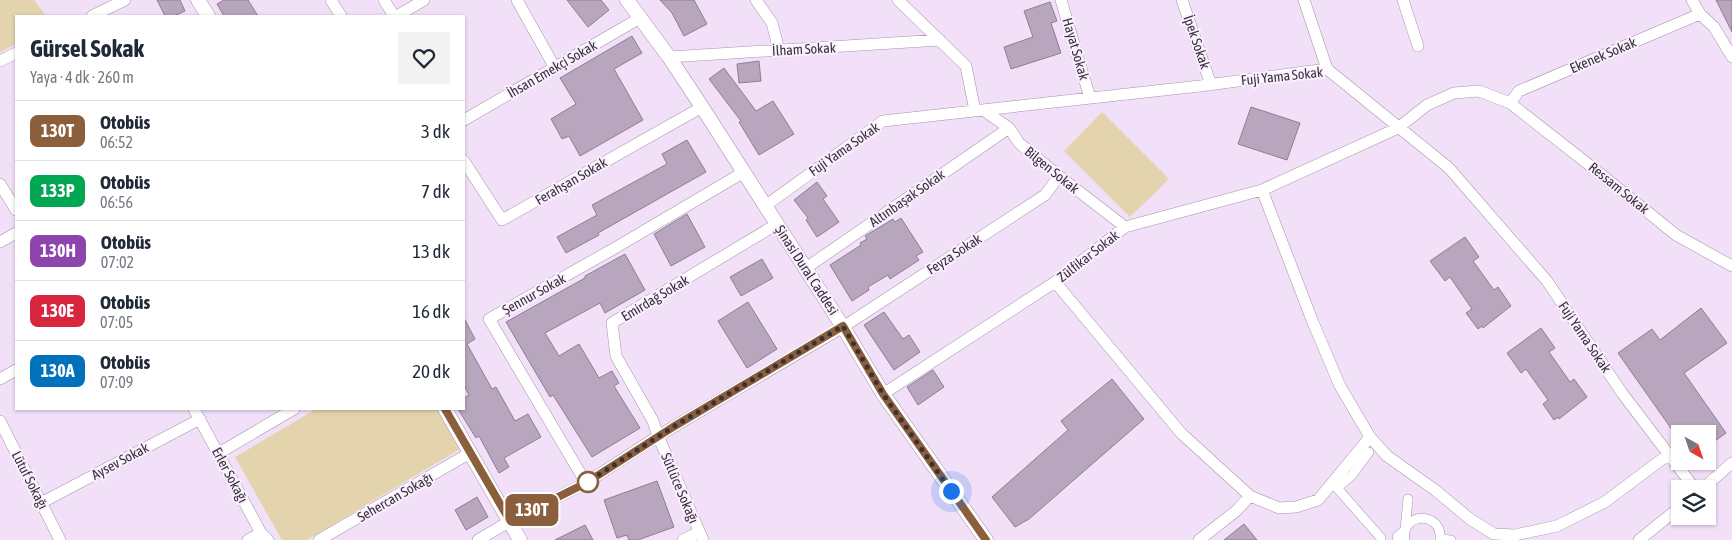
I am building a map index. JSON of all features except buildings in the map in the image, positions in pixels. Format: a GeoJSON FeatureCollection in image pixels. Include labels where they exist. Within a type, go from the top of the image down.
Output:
{"type":"FeatureCollection","features":[{"type":"Feature","properties":{"kind":"street"},"geometry":{"type":"LineString","coordinates":[[94,15],[126,0]]}},
{"type":"Feature","properties":{"kind":"street"},"geometry":{"type":"LineString","coordinates":[[198,0],[207,15]]}},
{"type":"Feature","properties":{"kind":"street"},"geometry":{"type":"LineString","coordinates":[[331,0],[340,15]]}},
{"type":"Feature","properties":{"kind":"street"},"geometry":{"type":"LineString","coordinates":[[384,0],[394,15]]}},
{"type":"Feature","properties":{"kind":"street"},"geometry":{"type":"LineString","coordinates":[[397,15],[424,0]]}},
{"type":"Feature","properties":{"kind":"street"},"geometry":{"type":"LineString","coordinates":[[517,0],[555,68]]}},
{"type":"Feature","properties":{"kind":"street","name":"Şinasi Dural Caddesi"},"geometry":{"type":"LineString","coordinates":[[627,0],[669,56],[843,326],[883,394],[986,540]]}},
{"type":"Feature","properties":{"kind":"street"},"geometry":{"type":"LineString","coordinates":[[756,0],[772,23],[779,50]]}},
{"type":"Feature","properties":{"kind":"street"},"geometry":{"type":"LineString","coordinates":[[898,0],[966,66],[979,111]]}},
{"type":"Feature","properties":{"kind":"street","name":"Hayat Sokak"},"geometry":{"type":"LineString","coordinates":[[1061,0],[1090,98]]}},
{"type":"Feature","properties":{"kind":"street","name":"İpek Sokak"},"geometry":{"type":"LineString","coordinates":[[1182,0],[1211,85]]}},
{"type":"Feature","properties":{"kind":"street"},"geometry":{"type":"LineString","coordinates":[[1304,0],[1327,69]]}},
{"type":"Feature","properties":{"kind":"street"},"geometry":{"type":"LineString","coordinates":[[1403,0],[1418,46]]}},
{"type":"Feature","properties":{"kind":"street"},"geometry":{"type":"LineString","coordinates":[[1692,0],[1700,14],[1714,27],[1732,58]]}},
{"type":"Feature","properties":{"kind":"street","name":"Ekenek Sokak"},"geometry":{"type":"LineString","coordinates":[[1510,103],[1519,91],[1700,14]]}},
{"type":"Feature","properties":{"kind":"street","name":"İhsan Emekçi Sokak"},"geometry":{"type":"LineString","coordinates":[[465,119],[640,18]]}},
{"type":"Feature","properties":{"kind":"street","name":"İlham Sokak"},"geometry":{"type":"LineString","coordinates":[[669,56],[940,40]]}},
{"type":"Feature","properties":{"kind":"street"},"geometry":{"type":"LineString","coordinates":[[0,61],[15,54]]}},
{"type":"Feature","properties":{"kind":"street","name":"Fuji Yama Sokak"},"geometry":{"type":"LineString","coordinates":[[765,206],[883,122],[1211,85],[1327,69],[1449,168],[1548,281],[1622,392],[1688,480]]}},
{"type":"Feature","properties":{"kind":"street","name":"Ressam Sokak"},"geometry":{"type":"LineString","coordinates":[[1398,128],[1427,105],[1454,93],[1479,91],[1510,103],[1676,234],[1732,266]]}},
{"type":"Feature","properties":{"kind":"street","name":"Ferahşan Sokak"},"geometry":{"type":"LineString","coordinates":[[465,163],[502,220],[702,107]]}},
{"type":"Feature","properties":{"kind":"street","name":"Bilgen Sokak"},"geometry":{"type":"LineString","coordinates":[[979,111],[1008,128],[1019,143],[1125,227]]}},
{"type":"Feature","properties":{"kind":"street","name":"Altınbaşak Sokak"},"geometry":{"type":"LineString","coordinates":[[806,268],[1008,128]]}},
{"type":"Feature","properties":{"kind":"street","name":"Zülfikar Sokak"},"geometry":{"type":"LineString","coordinates":[[883,394],[1055,282],[1125,227],[1262,190],[1398,128]]}},
{"type":"Feature","properties":{"kind":"street","name":"Şennur Sokak"},"geometry":{"type":"LineString","coordinates":[[586,483],[489,319],[744,172]]}},
{"type":"Feature","properties":{"kind":"street","name":"Feyza Sokak"},"geometry":{"type":"LineString","coordinates":[[478,540],[510,521],[586,483],[658,436],[843,326],[1045,195],[1059,176]]}},
{"type":"Feature","properties":{"kind":"street"},"geometry":{"type":"LineString","coordinates":[[0,184],[15,208]]}},
{"type":"Feature","properties":{"kind":"street"},"geometry":{"type":"LineString","coordinates":[[1262,190],[1312,320],[1340,386],[1370,437],[1387,456],[1435,490],[1470,519],[1494,534],[1515,535]]}},
{"type":"Feature","properties":{"kind":"street","name":"Emirdağ Sokak"},"geometry":{"type":"LineString","coordinates":[[658,436],[653,421],[616,356],[612,324],[777,224]]}},
{"type":"Feature","properties":{"kind":"street"},"geometry":{"type":"LineString","coordinates":[[0,242],[15,234]]}},
{"type":"Feature","properties":{"kind":"street"},"geometry":{"type":"LineString","coordinates":[[1055,282],[1181,433],[1250,496],[1279,508],[1296,507],[1318,500],[1352,474],[1370,452]]}},
{"type":"Feature","properties":{"kind":"street"},"geometry":{"type":"LineString","coordinates":[[0,379],[15,371]]}},
{"type":"Feature","properties":{"kind":"street"},"geometry":{"type":"LineString","coordinates":[[219,453],[292,410]]}},
{"type":"Feature","properties":{"kind":"street"},"geometry":{"type":"LineString","coordinates":[[446,410],[520,540]]}},
{"type":"Feature","properties":{"kind":"street","name":"Erler Sokağı"},"geometry":{"type":"LineString","coordinates":[[197,414],[265,536]]}},
{"type":"Feature","properties":{"kind":"street","name":"Aysev Sokak"},"geometry":{"type":"LineString","coordinates":[[41,503],[197,414]]}},
{"type":"Feature","properties":{"kind":"street","name":"Lütuf Sokağı"},"geometry":{"type":"LineString","coordinates":[[0,421],[60,540]]}},
{"type":"Feature","properties":{"kind":"street","name":"Sütlüce Sokağı"},"geometry":{"type":"LineString","coordinates":[[658,436],[701,536]]}},
{"type":"Feature","properties":{"kind":"street"},"geometry":{"type":"LineString","coordinates":[[1334,486],[1370,437]]}},
{"type":"Feature","properties":{"kind":"street","name":"Sehercan Sokağı"},"geometry":{"type":"LineString","coordinates":[[319,540],[470,453]]}},
{"type":"Feature","properties":{"kind":"street"},"geometry":{"type":"LineString","coordinates":[[1495,540],[1557,526],[1605,502],[1669,454]]}},
{"type":"Feature","properties":{"kind":"street"},"geometry":{"type":"LineString","coordinates":[[1713,480],[1732,464]]}},
{"type":"Feature","properties":{"kind":"street"},"geometry":{"type":"LineString","coordinates":[[1334,486],[1380,539],[1389,535],[1401,539],[1405,530],[1413,521],[1424,518],[1435,523],[1440,533],[1440,539],[1452,540]]}},
{"type":"Feature","properties":{"kind":"street"},"geometry":{"type":"LineString","coordinates":[[1199,540],[1236,511],[1250,496]]}},
{"type":"Feature","properties":{"kind":"street"},"geometry":{"type":"LineString","coordinates":[[1405,530],[1408,499]]}},
{"type":"Feature","properties":{"kind":"street"},"geometry":{"type":"LineString","coordinates":[[1639,540],[1671,515]]}},
{"type":"Feature","properties":{"kind":"street"},"geometry":{"type":"LineString","coordinates":[[248,540],[265,536]]}},
{"type":"Feature","properties":{"kind":"street"},"geometry":{"type":"LineString","coordinates":[[683,540],[701,536]]}},
{"type":"Feature","properties":{"kind":"shaded area"},"geometry":{"type":"Polygon","coordinates":[[[0,0],[34,0],[45,15],[15,15],[15,44],[0,52],[0,0]]]}},
{"type":"Feature","properties":{"kind":"shaded area"},"geometry":{"type":"Polygon","coordinates":[[[1102,112],[1169,179],[1130,217],[1064,151],[1102,112]]]}},
{"type":"Feature","properties":{"kind":"shaded area"},"geometry":{"type":"Polygon","coordinates":[[[314,410],[439,410],[460,449],[307,540],[282,540],[235,457],[314,410]]]}},
{"type":"Feature","properties":{"kind":"bus line","name":"130T"},"geometry":{"type":"LineString","coordinates":[[446,410],[510,521],[586,483],[658,436],[843,326],[883,394],[986,540]]}},
{"type":"Feature","properties":{"kind":"route"},"geometry":{"type":"LineString","coordinates":[[588,482],[586,483],[658,436],[843,326],[883,394],[951,491]]}}]}
